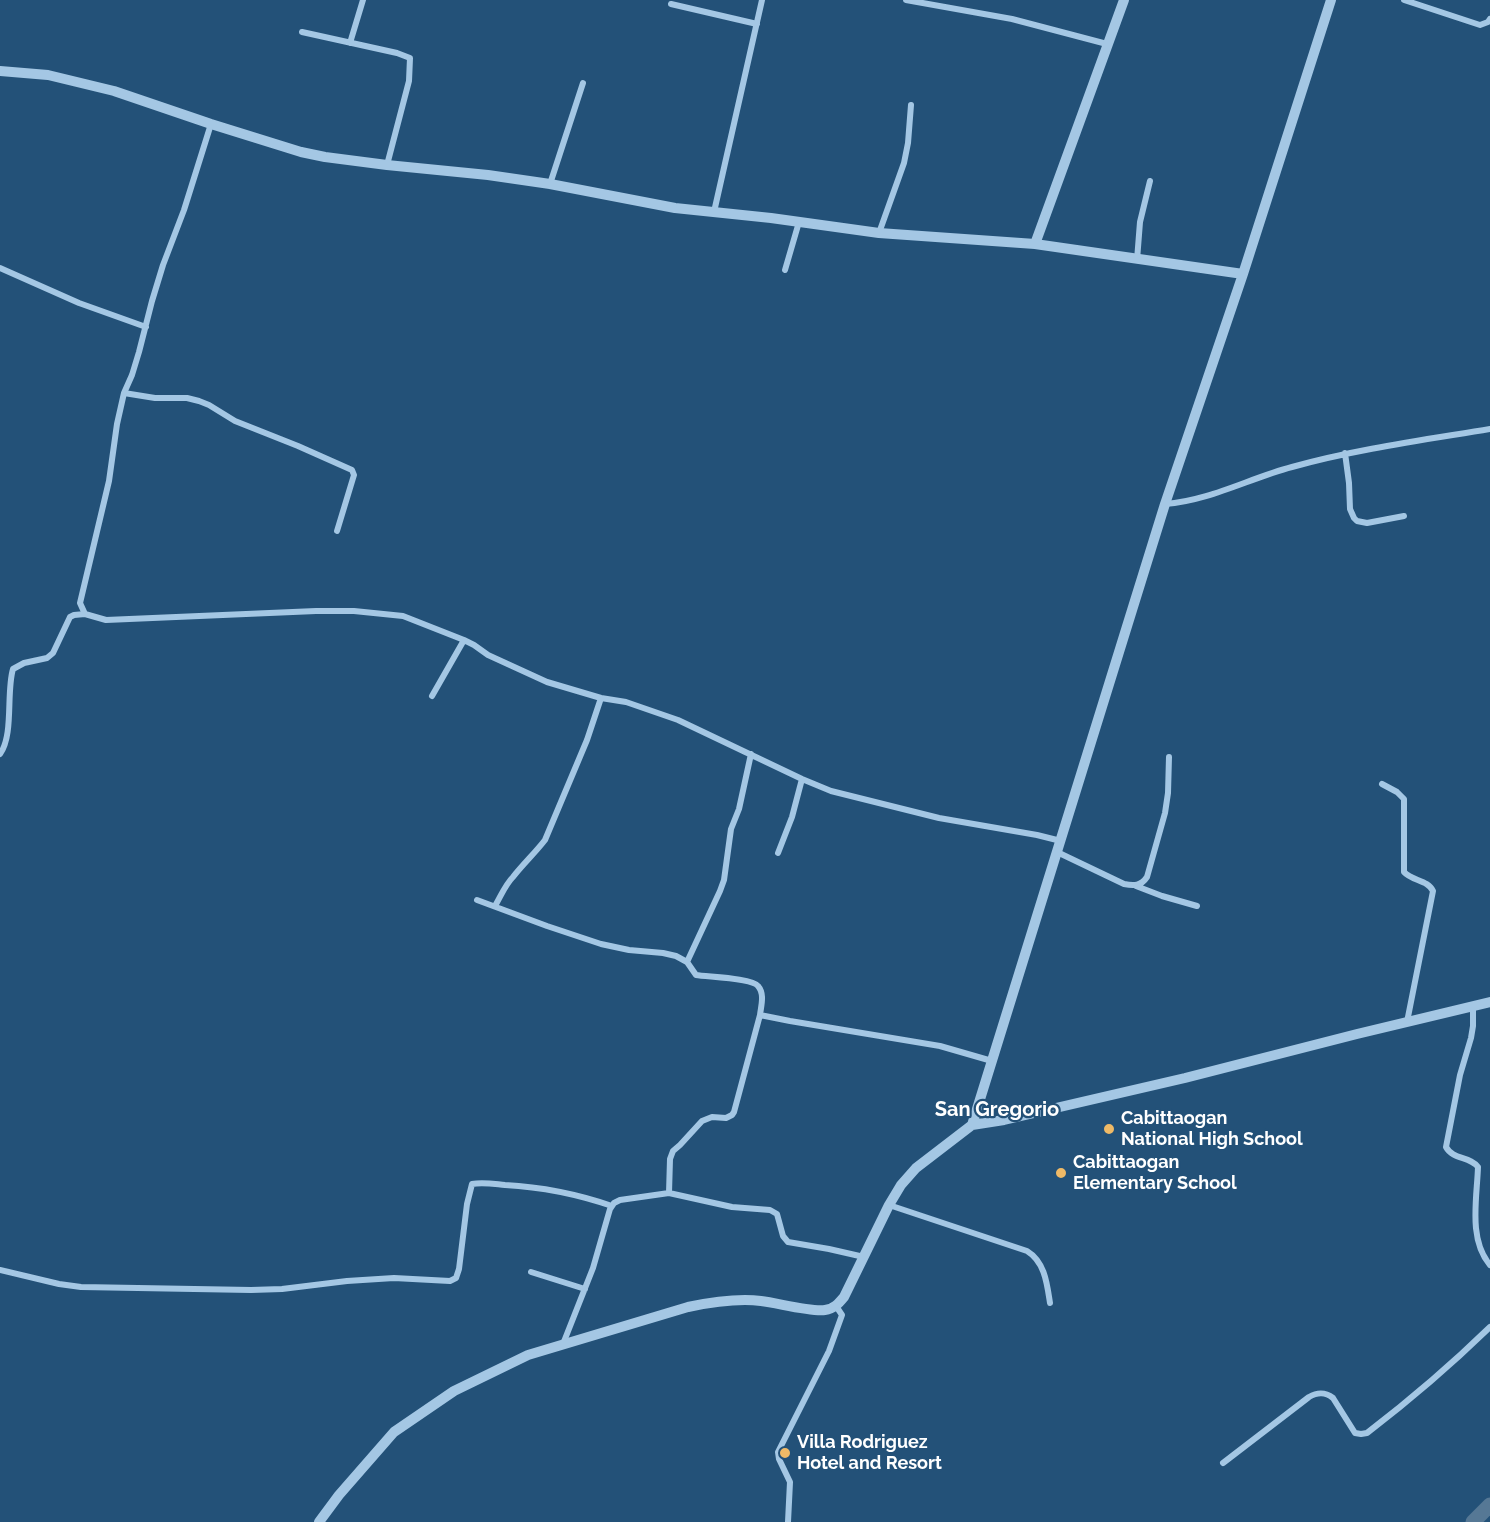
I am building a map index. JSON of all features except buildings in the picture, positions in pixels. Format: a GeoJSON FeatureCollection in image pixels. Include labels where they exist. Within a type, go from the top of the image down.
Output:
{"type":"FeatureCollection","features":[{"type":"Feature","properties":{"kind":"street"},"geometry":{"type":"LineString","coordinates":[[350,43],[363,0]]}},
{"type":"Feature","properties":{"kind":"street"},"geometry":{"type":"LineString","coordinates":[[714,212],[762,0]]}},
{"type":"Feature","properties":{"kind":"street"},"geometry":{"type":"LineString","coordinates":[[906,0],[1012,19],[1107,44]]}},
{"type":"Feature","properties":{"kind":"street"},"geometry":{"type":"LineString","coordinates":[[1035,244],[1124,0]]}},
{"type":"Feature","properties":{"kind":"street"},"geometry":{"type":"LineString","coordinates":[[972,1125],[1165,504],[1243,274],[1331,0]]}},
{"type":"Feature","properties":{"kind":"street"},"geometry":{"type":"LineString","coordinates":[[1404,0],[1480,25],[1490,19]]}},
{"type":"Feature","properties":{"kind":"street"},"geometry":{"type":"LineString","coordinates":[[671,4],[758,24]]}},
{"type":"Feature","properties":{"kind":"street"},"geometry":{"type":"LineString","coordinates":[[302,32],[397,53],[410,58],[409,81],[387,165]]}},
{"type":"Feature","properties":{"kind":"street"},"geometry":{"type":"LineString","coordinates":[[0,71],[48,75],[103,88],[301,152],[325,157],[488,175],[550,184],[631,201],[714,212],[879,233],[1035,244],[1243,274]]}},
{"type":"Feature","properties":{"kind":"street"},"geometry":{"type":"LineString","coordinates":[[550,184],[583,82]]}},
{"type":"Feature","properties":{"kind":"street"},"geometry":{"type":"LineString","coordinates":[[879,233],[904,163],[911,105]]}},
{"type":"Feature","properties":{"kind":"street"},"geometry":{"type":"LineString","coordinates":[[85,614],[80,603],[105,500],[124,393],[132,375],[163,265],[184,210],[211,124]]}},
{"type":"Feature","properties":{"kind":"street"},"geometry":{"type":"LineString","coordinates":[[1137,260],[1140,222],[1150,181]]}},
{"type":"Feature","properties":{"kind":"street"},"geometry":{"type":"LineString","coordinates":[[785,270],[799,222]]}},
{"type":"Feature","properties":{"kind":"street"},"geometry":{"type":"LineString","coordinates":[[0,268],[79,303],[146,327]]}},
{"type":"Feature","properties":{"kind":"street"},"geometry":{"type":"LineString","coordinates":[[124,393],[199,401],[235,421],[352,470],[354,475],[337,531]]}},
{"type":"Feature","properties":{"kind":"street"},"geometry":{"type":"LineString","coordinates":[[1165,504],[1199,499],[1264,475],[1345,453],[1490,429]]}},
{"type":"Feature","properties":{"kind":"street"},"geometry":{"type":"LineString","coordinates":[[1345,453],[1350,509],[1354,518],[1361,523],[1366,523],[1404,516]]}},
{"type":"Feature","properties":{"kind":"street"},"geometry":{"type":"LineString","coordinates":[[0,754],[7,733],[13,669],[24,663],[47,658],[53,653],[70,617],[74,615],[85,614],[106,620],[316,610],[354,611],[403,616],[464,640],[547,682],[660,713],[802,779],[852,798],[964,824],[1018,831],[1061,841]]}},
{"type":"Feature","properties":{"kind":"street"},"geometry":{"type":"LineString","coordinates":[[432,696],[464,640]]}},
{"type":"Feature","properties":{"kind":"street"},"geometry":{"type":"LineString","coordinates":[[495,906],[511,879],[545,840],[587,740],[601,698]]}},
{"type":"Feature","properties":{"kind":"street"},"geometry":{"type":"LineString","coordinates":[[687,962],[724,880],[731,829],[739,808],[751,754]]}},
{"type":"Feature","properties":{"kind":"street"},"geometry":{"type":"LineString","coordinates":[[1136,885],[1147,877],[1165,813],[1169,757]]}},
{"type":"Feature","properties":{"kind":"street"},"geometry":{"type":"LineString","coordinates":[[778,853],[792,817],[802,779]]}},
{"type":"Feature","properties":{"kind":"street"},"geometry":{"type":"LineString","coordinates":[[1382,784],[1397,792],[1404,799],[1404,872],[1430,885],[1433,891],[1407,1022]]}},
{"type":"Feature","properties":{"kind":"street"},"geometry":{"type":"LineString","coordinates":[[1057,852],[1124,884],[1136,885],[1197,906]]}},
{"type":"Feature","properties":{"kind":"street"},"geometry":{"type":"LineString","coordinates":[[477,900],[601,944],[629,950],[663,952],[676,956],[687,962],[696,975],[747,981],[760,988],[762,994],[760,1015],[732,1115],[726,1118],[702,1120],[673,1151],[670,1159],[669,1193]]}},
{"type":"Feature","properties":{"kind":"street"},"geometry":{"type":"LineString","coordinates":[[319,1522],[394,1432],[449,1394],[528,1355],[710,1302],[738,1299],[759,1300],[824,1311],[836,1306],[844,1297],[901,1185],[916,1168],[972,1125],[1004,1120],[1185,1078],[1490,1002]]}},
{"type":"Feature","properties":{"kind":"street"},"geometry":{"type":"LineString","coordinates":[[1473,1006],[1471,1038],[1460,1075],[1446,1147],[1450,1154],[1474,1162],[1478,1167],[1475,1211],[1478,1240],[1481,1252],[1490,1265]]}},
{"type":"Feature","properties":{"kind":"street"},"geometry":{"type":"LineString","coordinates":[[760,1015],[790,1022],[940,1046],[992,1060]]}},
{"type":"Feature","properties":{"kind":"street"},"geometry":{"type":"LineString","coordinates":[[0,1270],[67,1286],[126,1288],[273,1289],[394,1278],[450,1281],[456,1278],[459,1269],[468,1197],[472,1184],[542,1188],[612,1206]]}},
{"type":"Feature","properties":{"kind":"street"},"geometry":{"type":"LineString","coordinates":[[563,1344],[585,1289],[607,1217],[614,1203],[620,1200],[669,1193],[732,1207],[770,1210],[777,1214],[783,1236],[788,1242],[864,1257]]}},
{"type":"Feature","properties":{"kind":"street"},"geometry":{"type":"LineString","coordinates":[[889,1205],[1027,1251],[1038,1259],[1041,1265],[1047,1282],[1050,1303]]}},
{"type":"Feature","properties":{"kind":"street"},"geometry":{"type":"LineString","coordinates":[[531,1272],[585,1289]]}},
{"type":"Feature","properties":{"kind":"street"},"geometry":{"type":"LineString","coordinates":[[788,1522],[790,1482],[778,1452],[840,1323],[842,1315],[836,1306]]}},
{"type":"Feature","properties":{"kind":"street"},"geometry":{"type":"LineString","coordinates":[[1223,1463],[1309,1397],[1319,1393],[1333,1398],[1355,1433],[1366,1433],[1404,1404],[1490,1327]]}},
{"type":"Feature","properties":{"kind":"waterway"},"geometry":{"type":"LineString","coordinates":[[1473,1522],[1490,1505]]}},
{"type":"Feature","properties":{"kind":"place","name":"Cabittaogan National High School"},"geometry":{"type":"Point","coordinates":[1109,1129]}},
{"type":"Feature","properties":{"kind":"place","name":"Cabittaogan Elementary School"},"geometry":{"type":"Point","coordinates":[1061,1173]}},
{"type":"Feature","properties":{"kind":"place","name":"Villa Rodriguez Hotel and Resort"},"geometry":{"type":"Point","coordinates":[785,1453]}},
{"type":"Feature","properties":{"kind":"district","name":"San Gregorio"},"geometry":{"type":"Point","coordinates":[997,1110]}}]}
